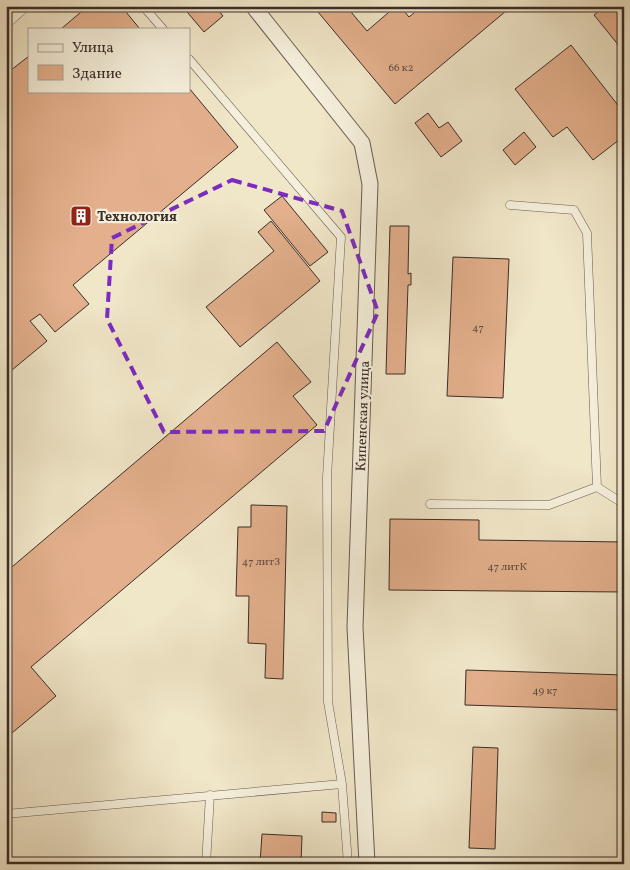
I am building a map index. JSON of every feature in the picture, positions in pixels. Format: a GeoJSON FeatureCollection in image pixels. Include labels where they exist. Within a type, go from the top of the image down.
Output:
{"type":"FeatureCollection","features":[{"type":"Feature","properties":{"kind":"street","name":"Кипенская улица"},"geometry":{"type":"LineString","coordinates":[[253,6],[362,143],[370,184],[355,627],[367,864]]}},
{"type":"Feature","properties":{"kind":"lane"},"geometry":{"type":"LineString","coordinates":[[6,25],[27,6]]}},
{"type":"Feature","properties":{"kind":"lane"},"geometry":{"type":"LineString","coordinates":[[144,6],[162,28]]}},
{"type":"Feature","properties":{"kind":"lane"},"geometry":{"type":"LineString","coordinates":[[190,60],[341,237],[327,486],[328,702],[342,784],[348,864]]}},
{"type":"Feature","properties":{"kind":"lane"},"geometry":{"type":"LineString","coordinates":[[510,205],[574,210],[587,233],[597,487]]}},
{"type":"Feature","properties":{"kind":"lane"},"geometry":{"type":"LineString","coordinates":[[430,504],[549,505],[597,487]]}},
{"type":"Feature","properties":{"kind":"lane"},"geometry":{"type":"LineString","coordinates":[[597,487],[624,504]]}},
{"type":"Feature","properties":{"kind":"lane"},"geometry":{"type":"LineString","coordinates":[[6,814],[342,784]]}},
{"type":"Feature","properties":{"kind":"lane"},"geometry":{"type":"LineString","coordinates":[[206,864],[210,795]]}},
{"type":"Feature","properties":{"kind":"highlighted area"},"geometry":{"type":"Polygon","coordinates":[[[232,180],[342,211],[378,312],[324,431],[164,432],[107,319],[112,238],[232,180]]]}},
{"type":"Feature","properties":{"kind":"building"},"geometry":{"type":"Polygon","coordinates":[[[88,6],[121,6],[139,28],[62,28],[88,6]]]}},
{"type":"Feature","properties":{"kind":"building"},"geometry":{"type":"Polygon","coordinates":[[[182,6],[215,6],[223,16],[204,32],[182,6]]]}},
{"type":"Feature","properties":{"kind":"building"},"geometry":{"type":"Polygon","coordinates":[[[313,6],[346,6],[367,31],[396,6],[400,6],[409,17],[422,6],[512,6],[395,104],[313,6]]]}},
{"type":"Feature","properties":{"kind":"building"},"geometry":{"type":"Polygon","coordinates":[[[606,6],[624,6],[624,52],[594,15],[606,6]]]}},
{"type":"Feature","properties":{"kind":"building"},"geometry":{"type":"Polygon","coordinates":[[[571,45],[624,113],[624,136],[593,160],[567,127],[553,137],[515,89],[571,45]]]}},
{"type":"Feature","properties":{"kind":"building","name":"Технология"},"geometry":{"type":"Polygon","coordinates":[[[28,57],[28,92],[190,92],[190,89],[238,147],[73,285],[89,304],[55,332],[40,314],[30,321],[47,341],[6,375],[6,74],[28,57]]]}},
{"type":"Feature","properties":{"kind":"building"},"geometry":{"type":"Polygon","coordinates":[[[428,113],[439,128],[448,122],[462,141],[441,157],[415,123],[428,113]]]}},
{"type":"Feature","properties":{"kind":"building"},"geometry":{"type":"Polygon","coordinates":[[[524,132],[536,147],[515,165],[503,150],[524,132]]]}},
{"type":"Feature","properties":{"kind":"building"},"geometry":{"type":"Polygon","coordinates":[[[282,196],[328,252],[310,266],[264,210],[282,196]]]}},
{"type":"Feature","properties":{"kind":"building"},"geometry":{"type":"Polygon","coordinates":[[[271,221],[320,281],[240,347],[206,307],[274,251],[258,232],[271,221]]]}},
{"type":"Feature","properties":{"kind":"building"},"geometry":{"type":"Polygon","coordinates":[[[390,226],[409,226],[408,274],[411,273],[411,285],[408,285],[405,374],[386,374],[390,226]]]}},
{"type":"Feature","properties":{"kind":"building"},"geometry":{"type":"Polygon","coordinates":[[[453,257],[509,259],[503,398],[447,396],[453,257]]]}},
{"type":"Feature","properties":{"kind":"building"},"geometry":{"type":"Polygon","coordinates":[[[277,342],[311,382],[293,396],[317,425],[31,667],[56,696],[6,738],[6,572],[277,342]]]}},
{"type":"Feature","properties":{"kind":"building"},"geometry":{"type":"Polygon","coordinates":[[[251,505],[287,506],[283,679],[265,678],[266,644],[248,643],[249,596],[236,596],[238,527],[251,527],[251,505]]]}},
{"type":"Feature","properties":{"kind":"building"},"geometry":{"type":"Polygon","coordinates":[[[390,519],[479,520],[479,540],[624,542],[624,592],[389,590],[390,519]]]}},
{"type":"Feature","properties":{"kind":"building"},"geometry":{"type":"Polygon","coordinates":[[[466,670],[624,675],[624,710],[465,705],[466,670]]]}},
{"type":"Feature","properties":{"kind":"building"},"geometry":{"type":"Polygon","coordinates":[[[473,747],[498,748],[495,849],[469,848],[473,747]]]}},
{"type":"Feature","properties":{"kind":"building"},"geometry":{"type":"Polygon","coordinates":[[[322,812],[336,813],[336,822],[322,822],[322,812]]]}},
{"type":"Feature","properties":{"kind":"building"},"geometry":{"type":"Polygon","coordinates":[[[262,834],[302,836],[301,864],[260,864],[262,834]]]}},
{"type":"Feature","properties":{"kind":"place","name":"Технология"},"geometry":{"type":"Point","coordinates":[81,216]}}]}
